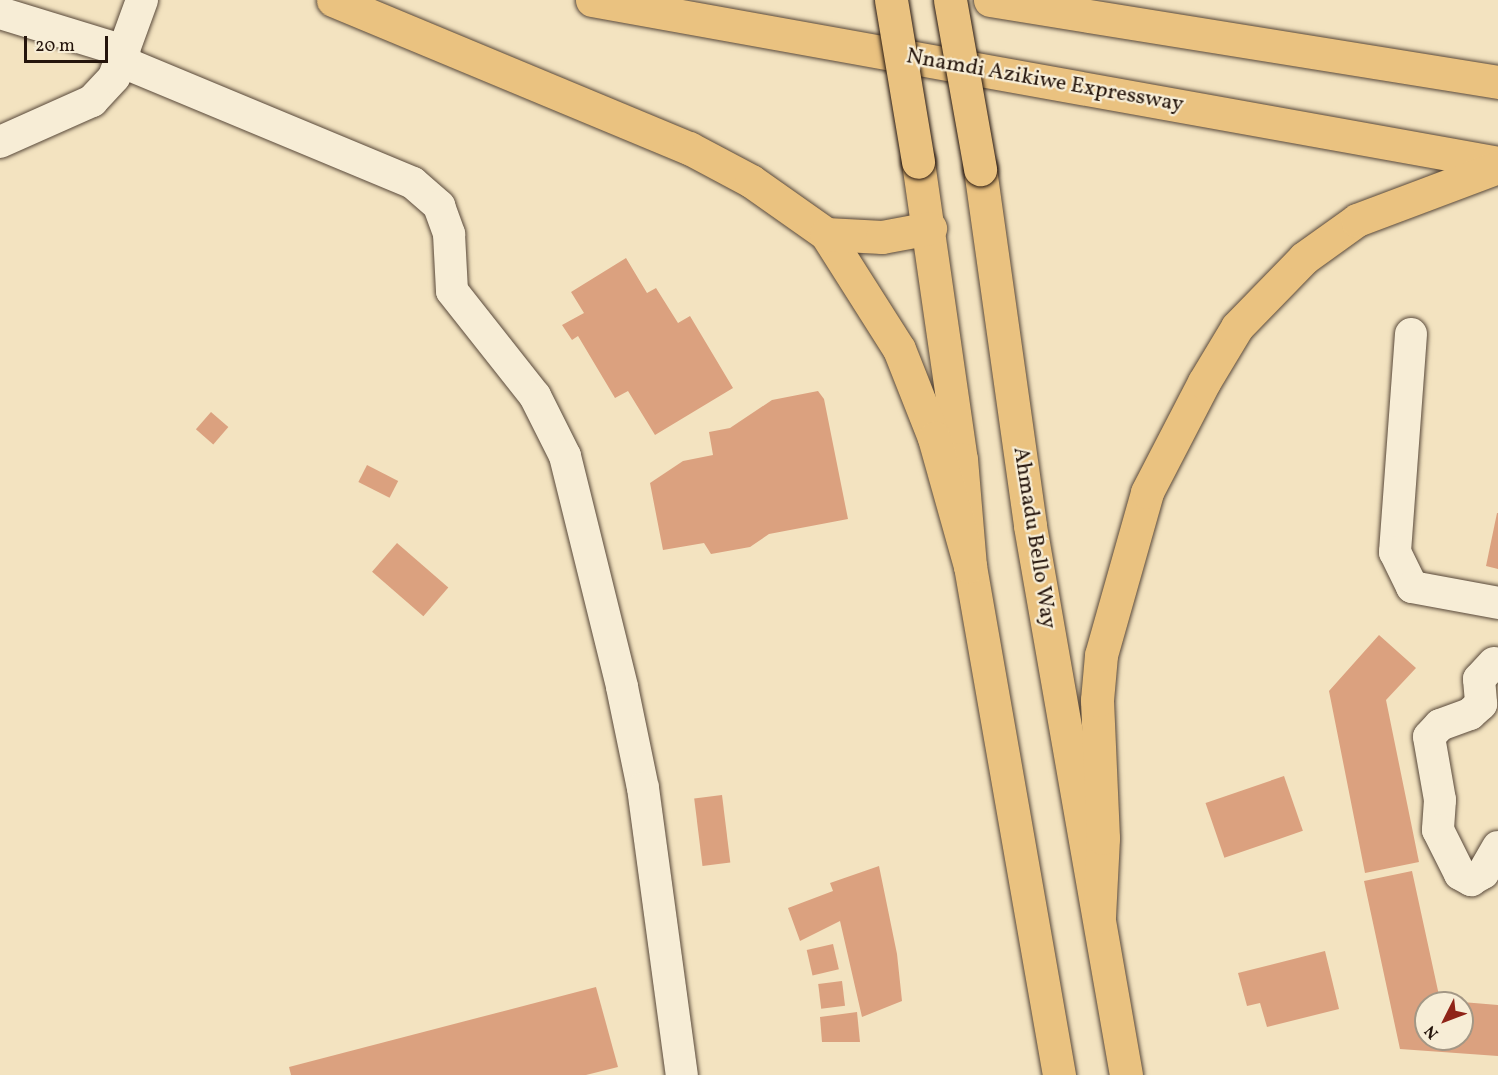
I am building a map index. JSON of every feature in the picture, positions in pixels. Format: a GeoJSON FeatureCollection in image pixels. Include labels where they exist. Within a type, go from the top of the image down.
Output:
{"type":"FeatureCollection","features":[{"type":"Feature","properties":{"kind":"main road"},"geometry":{"type":"LineString","coordinates":[[333,0],[689,148],[751,181],[826,234],[899,349],[934,438],[970,566]]}},
{"type":"Feature","properties":{"kind":"main road","name":"Nnamdi Azikiwe Expressway"},"geometry":{"type":"LineString","coordinates":[[592,0],[1498,165]]}},
{"type":"Feature","properties":{"kind":"main road"},"geometry":{"type":"LineString","coordinates":[[891,0],[930,228],[961,459],[970,566],[1059,1075]]}},
{"type":"Feature","properties":{"kind":"main road","name":"Ahmadu Bello Way"},"geometry":{"type":"LineString","coordinates":[[950,0],[980,169],[1030,526],[1126,1075]]}},
{"type":"Feature","properties":{"kind":"main road"},"geometry":{"type":"LineString","coordinates":[[990,0],[1498,81]]}},
{"type":"Feature","properties":{"kind":"main road"},"geometry":{"type":"LineString","coordinates":[[1099,916],[1103,838],[1097,700],[1101,655],[1147,492],[1204,382],[1237,327],[1304,258],[1357,220],[1498,165]]}},
{"type":"Feature","properties":{"kind":"main road"},"geometry":{"type":"LineString","coordinates":[[826,234],[882,237],[930,228]]}},
{"type":"Feature","properties":{"kind":"street"},"geometry":{"type":"LineString","coordinates":[[0,142],[92,101],[114,77],[142,0]]}},
{"type":"Feature","properties":{"kind":"street"},"geometry":{"type":"LineString","coordinates":[[0,13],[122,56],[413,183],[439,206],[449,234],[452,291],[535,396],[565,456],[622,687],[643,788],[682,1075]]}},
{"type":"Feature","properties":{"kind":"street"},"geometry":{"type":"LineString","coordinates":[[1411,334],[1395,552],[1412,587],[1498,603]]}},
{"type":"Feature","properties":{"kind":"street"},"geometry":{"type":"LineString","coordinates":[[1494,663],[1479,679],[1481,704],[1470,714],[1440,725],[1429,737],[1440,800],[1438,830],[1448,855],[1460,874],[1471,880],[1483,873],[1498,847]]}},
{"type":"Feature","properties":{"kind":"building"},"geometry":{"type":"Polygon","coordinates":[[[626,258],[647,293],[656,288],[678,323],[690,316],[733,388],[655,435],[628,391],[615,398],[578,336],[572,340],[562,325],[584,313],[571,292],[626,258]]]}},
{"type":"Feature","properties":{"kind":"building"},"geometry":{"type":"Polygon","coordinates":[[[818,391],[824,399],[848,519],[769,534],[750,547],[711,554],[704,543],[663,550],[650,483],[683,461],[713,455],[709,432],[730,428],[772,400],[818,391]]]}},
{"type":"Feature","properties":{"kind":"building"},"geometry":{"type":"Polygon","coordinates":[[[211,412],[228,427],[213,444],[196,429],[211,412]]]}},
{"type":"Feature","properties":{"kind":"building"},"geometry":{"type":"Polygon","coordinates":[[[367,465],[398,481],[390,498],[358,482],[367,465]]]}},
{"type":"Feature","properties":{"kind":"building"},"geometry":{"type":"Polygon","coordinates":[[[1498,513],[1498,569],[1486,566],[1498,513]]]}},
{"type":"Feature","properties":{"kind":"building"},"geometry":{"type":"Polygon","coordinates":[[[397,543],[448,588],[423,616],[372,572],[397,543]]]}},
{"type":"Feature","properties":{"kind":"building"},"geometry":{"type":"Polygon","coordinates":[[[1379,635],[1416,668],[1386,700],[1419,862],[1365,873],[1329,691],[1379,635]]]}},
{"type":"Feature","properties":{"kind":"building"},"geometry":{"type":"Polygon","coordinates":[[[1284,776],[1303,831],[1224,858],[1206,803],[1284,776]]]}},
{"type":"Feature","properties":{"kind":"building"},"geometry":{"type":"Polygon","coordinates":[[[722,795],[730,862],[702,866],[694,798],[722,795]]]}},
{"type":"Feature","properties":{"kind":"building"},"geometry":{"type":"Polygon","coordinates":[[[879,866],[897,954],[902,1001],[862,1017],[840,921],[800,941],[788,908],[833,891],[830,883],[879,866]]]}},
{"type":"Feature","properties":{"kind":"building"},"geometry":{"type":"Polygon","coordinates":[[[1412,871],[1438,991],[1414,991],[1414,1050],[1400,1049],[1364,881],[1412,871]]]}},
{"type":"Feature","properties":{"kind":"building"},"geometry":{"type":"Polygon","coordinates":[[[833,944],[839,969],[813,975],[807,950],[833,944]]]}},
{"type":"Feature","properties":{"kind":"building"},"geometry":{"type":"Polygon","coordinates":[[[1325,951],[1339,1009],[1267,1027],[1260,1003],[1247,1006],[1238,973],[1325,951]]]}},
{"type":"Feature","properties":{"kind":"building"},"geometry":{"type":"Polygon","coordinates":[[[842,981],[845,1006],[821,1009],[818,984],[842,981]]]}},
{"type":"Feature","properties":{"kind":"building"},"geometry":{"type":"Polygon","coordinates":[[[596,987],[618,1067],[586,1075],[291,1075],[289,1067],[596,987]]]}},
{"type":"Feature","properties":{"kind":"building"},"geometry":{"type":"Polygon","coordinates":[[[1474,1003],[1498,1005],[1498,1056],[1428,1051],[1474,1051],[1474,1003]]]}},
{"type":"Feature","properties":{"kind":"building"},"geometry":{"type":"Polygon","coordinates":[[[857,1012],[860,1042],[822,1042],[820,1017],[857,1012]]]}}]}
